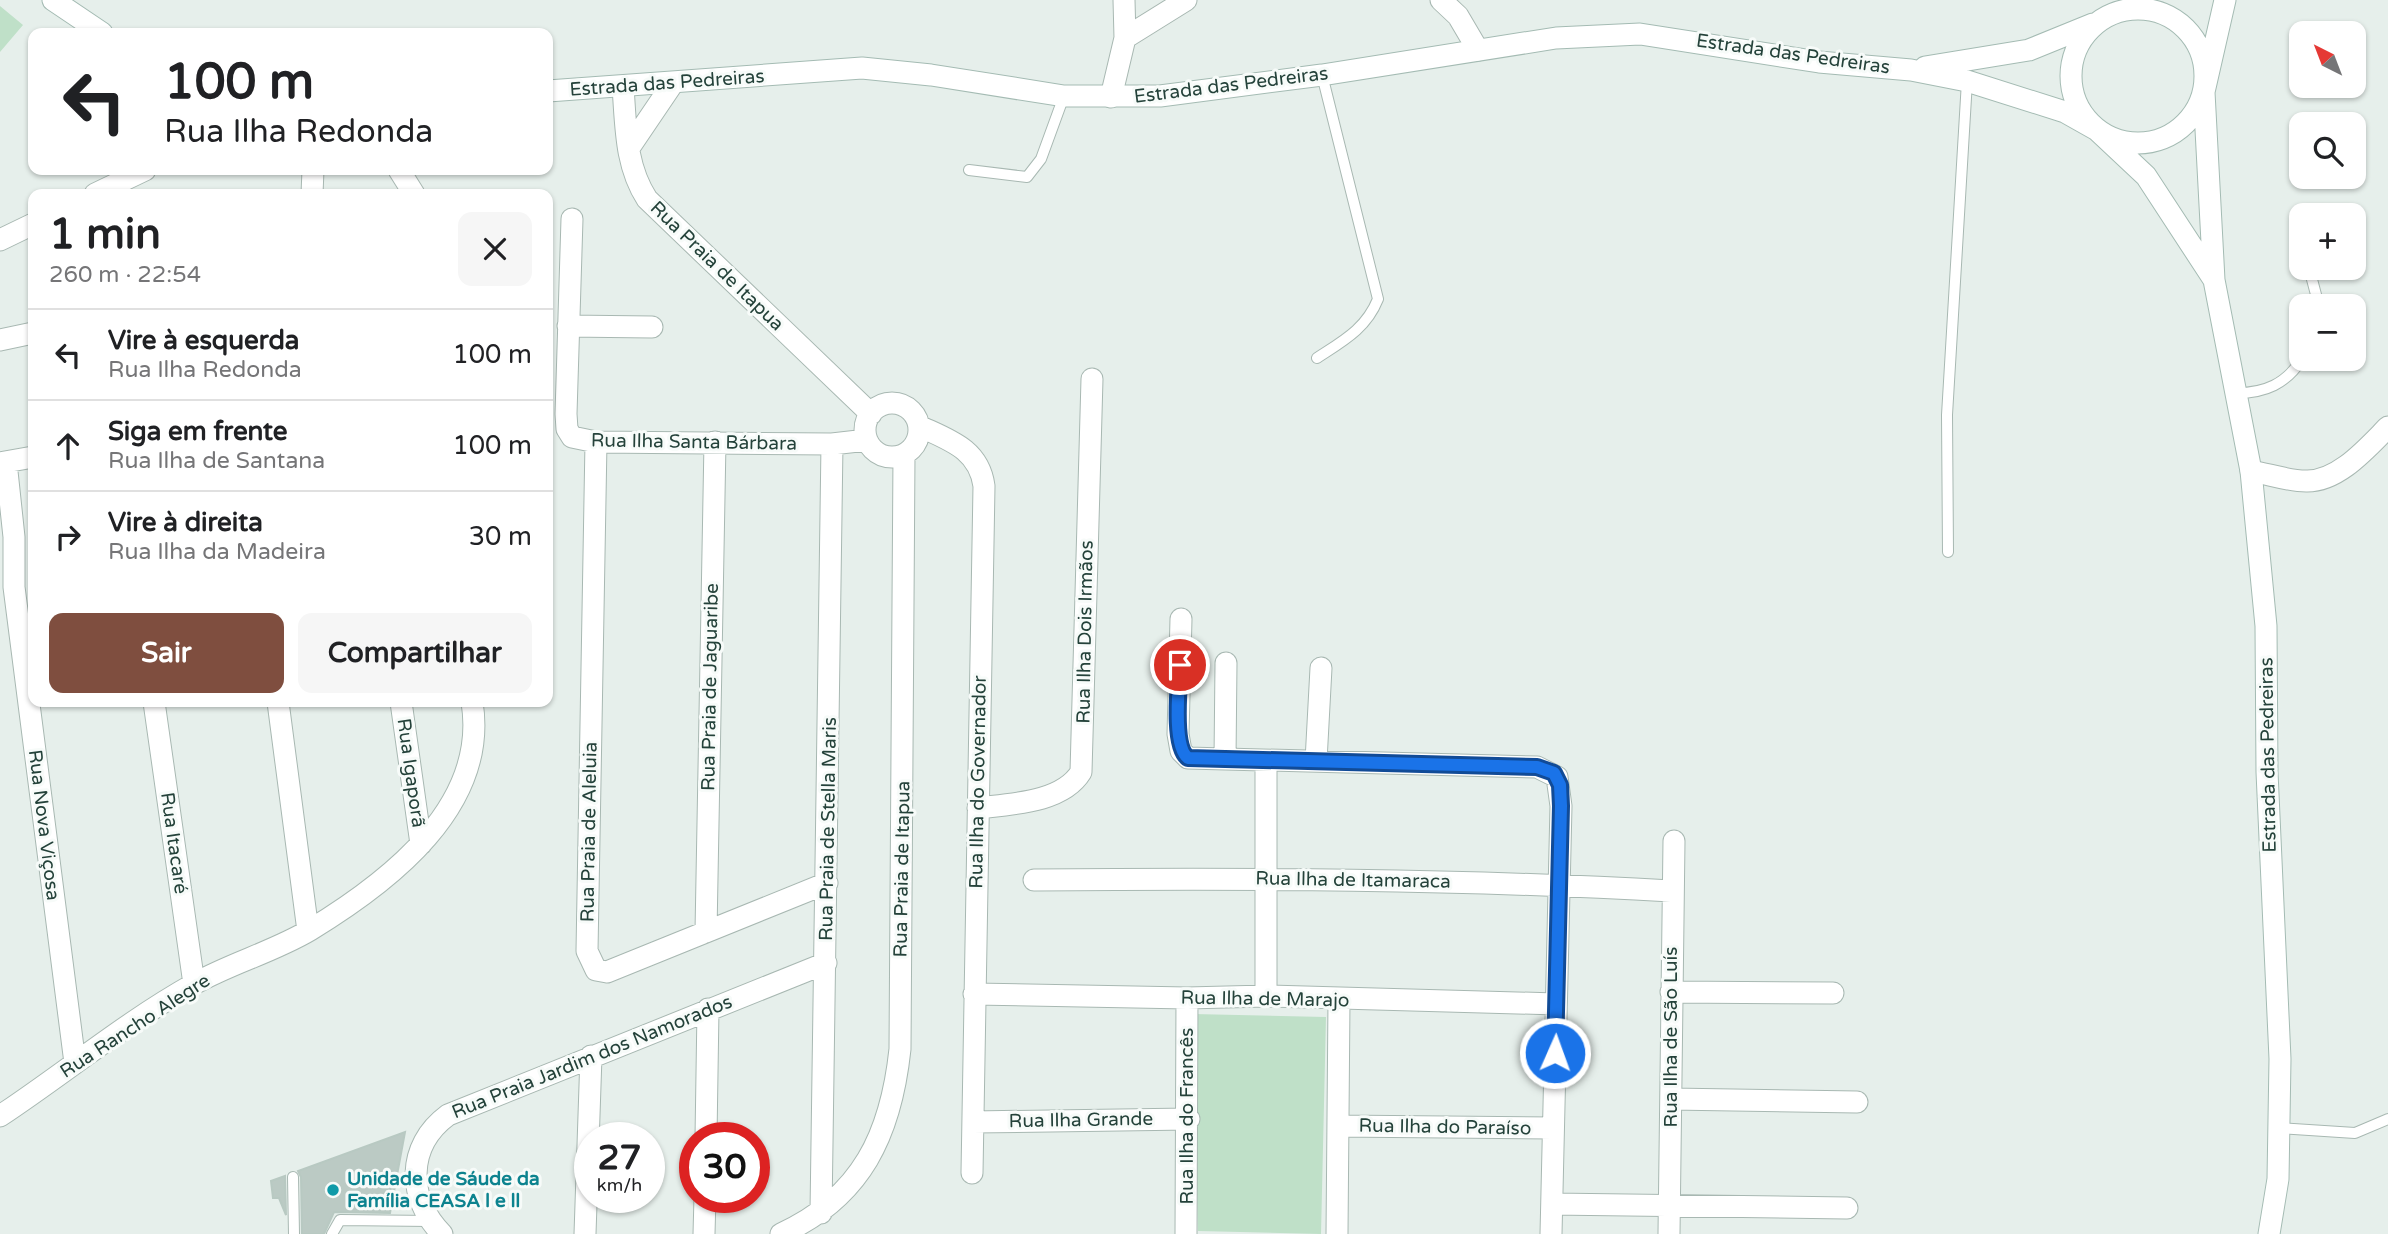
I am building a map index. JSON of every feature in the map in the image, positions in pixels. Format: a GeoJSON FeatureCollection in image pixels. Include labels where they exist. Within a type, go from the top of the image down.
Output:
{"type":"FeatureCollection","features":[{"type":"Feature","properties":{"kind":"street"},"geometry":{"type":"LineString","coordinates":[[53,0],[95,28]]}},
{"type":"Feature","properties":{"kind":"street"},"geometry":{"type":"LineString","coordinates":[[1111,97],[1125,37],[1124,0]]}},
{"type":"Feature","properties":{"kind":"street"},"geometry":{"type":"LineString","coordinates":[[1125,37],[1185,0]]}},
{"type":"Feature","properties":{"kind":"street"},"geometry":{"type":"LineString","coordinates":[[1441,0],[1458,16],[1478,50]]}},
{"type":"Feature","properties":{"kind":"street"},"geometry":{"type":"LineString","coordinates":[[2126,0],[2096,23],[2082,38],[2073,57],[2071,77],[2074,97],[2083,115],[2146,176],[2214,280]]}},
{"type":"Feature","properties":{"kind":"street"},"geometry":{"type":"LineString","coordinates":[[2097,130],[2128,142],[2161,139],[2188,121],[2204,92],[2225,0]]}},
{"type":"Feature","properties":{"kind":"street"},"geometry":{"type":"LineString","coordinates":[[2096,23],[2115,13],[2135,8],[2156,10],[2175,19],[2191,33],[2201,51],[2206,71],[2204,92],[2214,280]]}},
{"type":"Feature","properties":{"kind":"street","name":"Estrada das Pedreiras"},"geometry":{"type":"LineString","coordinates":[[1912,70],[2029,50],[2096,23]]}},
{"type":"Feature","properties":{"kind":"street","name":"Estrada das Pedreiras"},"geometry":{"type":"LineString","coordinates":[[553,91],[862,68],[931,75],[1064,96],[1160,96],[1322,75],[1556,38],[1640,34],[1819,62],[1912,70],[1967,81],[2065,112],[2097,130]]}},
{"type":"Feature","properties":{"kind":"street"},"geometry":{"type":"LineString","coordinates":[[629,148],[673,83]]}},
{"type":"Feature","properties":{"kind":"street","name":"Rua Praia de Itapua"},"geometry":{"type":"LineString","coordinates":[[623,87],[635,180],[647,199],[871,414]]}},
{"type":"Feature","properties":{"kind":"street"},"geometry":{"type":"LineString","coordinates":[[105,189],[134,175]]}},
{"type":"Feature","properties":{"kind":"street","name":"Rua Ilha Santa Bárbara"},"geometry":{"type":"LineString","coordinates":[[572,219],[567,429],[575,439],[597,442],[832,444],[867,440]]}},
{"type":"Feature","properties":{"kind":"street"},"geometry":{"type":"LineString","coordinates":[[0,240],[28,226]]}},
{"type":"Feature","properties":{"kind":"street","name":"Estrada das Pedreiras"},"geometry":{"type":"LineString","coordinates":[[2214,280],[2251,471],[2266,626],[2267,772],[2280,1128],[2278,1179],[2269,1234]]}},
{"type":"Feature","properties":{"kind":"street"},"geometry":{"type":"LineString","coordinates":[[568,326],[652,327]]}},
{"type":"Feature","properties":{"kind":"street"},"geometry":{"type":"LineString","coordinates":[[0,340],[28,334]]}},
{"type":"Feature","properties":{"kind":"street","name":"Rua Ilha Dois Irmãos"},"geometry":{"type":"LineString","coordinates":[[978,807],[1042,797],[1074,781],[1081,772],[1093,379]]}},
{"type":"Feature","properties":{"kind":"street"},"geometry":{"type":"LineString","coordinates":[[894,404],[911,411],[919,426],[916,443],[904,455],[886,457],[878,453],[867,440],[867,422],[877,408],[894,404]]}},
{"type":"Feature","properties":{"kind":"street","name":"Rua Ilha do Governador"},"geometry":{"type":"LineString","coordinates":[[919,426],[963,447],[980,465],[983,475],[972,1173]]}},
{"type":"Feature","properties":{"kind":"street"},"geometry":{"type":"LineString","coordinates":[[2251,471],[2306,481],[2327,478],[2350,462],[2388,426]]}},
{"type":"Feature","properties":{"kind":"street","name":"Rua Praia de Aleluia"},"geometry":{"type":"LineString","coordinates":[[597,442],[589,958],[596,970],[607,972],[827,883]]}},
{"type":"Feature","properties":{"kind":"street","name":"Rua Praia de Jaguaribe"},"geometry":{"type":"LineString","coordinates":[[706,932],[715,442]]}},
{"type":"Feature","properties":{"kind":"street","name":"Rua Praia de Stella Maris"},"geometry":{"type":"LineString","coordinates":[[821,1213],[832,444]]}},
{"type":"Feature","properties":{"kind":"street","name":"Rua Praia de Itapua"},"geometry":{"type":"LineString","coordinates":[[781,1234],[821,1213],[859,1175],[881,1133],[895,1092],[900,1049],[904,455]]}},
{"type":"Feature","properties":{"kind":"street"},"geometry":{"type":"LineString","coordinates":[[3,463],[28,458]]}},
{"type":"Feature","properties":{"kind":"street","name":"Rua Nova Viçosa"},"geometry":{"type":"LineString","coordinates":[[3,463],[14,537],[16,586],[28,683]]}},
{"type":"Feature","properties":{"kind":"street"},"geometry":{"type":"LineString","coordinates":[[1181,618],[1179,744],[1188,758],[1531,767],[1549,771],[1559,781],[1560,885],[1551,1234]]}},
{"type":"Feature","properties":{"kind":"street"},"geometry":{"type":"LineString","coordinates":[[1215,759],[1226,663]]}},
{"type":"Feature","properties":{"kind":"street"},"geometry":{"type":"LineString","coordinates":[[1316,761],[1321,668]]}},
{"type":"Feature","properties":{"kind":"street","name":"Rua Nova Viçosa"},"geometry":{"type":"LineString","coordinates":[[31,707],[75,1063]]}},
{"type":"Feature","properties":{"kind":"street","name":"Rua Itacaré"},"geometry":{"type":"LineString","coordinates":[[155,707],[194,984]]}},
{"type":"Feature","properties":{"kind":"street"},"geometry":{"type":"LineString","coordinates":[[279,707],[308,931]]}},
{"type":"Feature","properties":{"kind":"street","name":"Rua Igaporã"},"geometry":{"type":"LineString","coordinates":[[402,707],[421,844]]}},
{"type":"Feature","properties":{"kind":"street","name":"Rua Rancho Alegre"},"geometry":{"type":"LineString","coordinates":[[0,1116],[194,984],[308,931],[362,894],[421,844],[446,814],[460,791],[469,762],[475,721],[473,707]]}},
{"type":"Feature","properties":{"kind":"street"},"geometry":{"type":"LineString","coordinates":[[1266,762],[1266,996]]}},
{"type":"Feature","properties":{"kind":"street","name":"Rua Ilha de São Luís"},"geometry":{"type":"LineString","coordinates":[[1669,1234],[1671,891],[1674,841]]}},
{"type":"Feature","properties":{"kind":"street","name":"Rua Ilha de Itamaraca"},"geometry":{"type":"LineString","coordinates":[[1034,880],[1265,877],[1560,885],[1671,891]]}},
{"type":"Feature","properties":{"kind":"street","name":"Rua Praia Jardim dos Namorados"},"geometry":{"type":"LineString","coordinates":[[437,1228],[415,1186],[418,1152],[436,1124],[449,1115],[826,963]]}},
{"type":"Feature","properties":{"kind":"street"},"geometry":{"type":"LineString","coordinates":[[1671,992],[1833,993]]}},
{"type":"Feature","properties":{"kind":"street","name":"Rua Ilha de Marajo"},"geometry":{"type":"LineString","coordinates":[[974,994],[1187,998],[1266,996],[1556,1004]]}},
{"type":"Feature","properties":{"kind":"street","name":"Rua Ilha do Francês"},"geometry":{"type":"LineString","coordinates":[[1186,1234],[1189,1119],[1187,998]]}},
{"type":"Feature","properties":{"kind":"street"},"geometry":{"type":"LineString","coordinates":[[1337,1234],[1339,1000]]}},
{"type":"Feature","properties":{"kind":"street"},"geometry":{"type":"LineString","coordinates":[[706,1122],[708,1009]]}},
{"type":"Feature","properties":{"kind":"street"},"geometry":{"type":"LineString","coordinates":[[585,1234],[590,1056]]}},
{"type":"Feature","properties":{"kind":"street"},"geometry":{"type":"LineString","coordinates":[[1671,1099],[1857,1102]]}},
{"type":"Feature","properties":{"kind":"street","name":"Rua Ilha Grande"},"geometry":{"type":"LineString","coordinates":[[973,1122],[1189,1119]]}},
{"type":"Feature","properties":{"kind":"street","name":"Rua Ilha do Paraíso"},"geometry":{"type":"LineString","coordinates":[[1338,1126],[1553,1128]]}},
{"type":"Feature","properties":{"kind":"street"},"geometry":{"type":"LineString","coordinates":[[1552,1204],[1847,1209]]}},
{"type":"Feature","properties":{"kind":"street"},"geometry":{"type":"LineString","coordinates":[[704,1234],[705,1213]]}},
{"type":"Feature","properties":{"kind":"lane"},"geometry":{"type":"LineString","coordinates":[[1317,358],[1357,331],[1371,317],[1378,299],[1322,75]]}},
{"type":"Feature","properties":{"kind":"lane"},"geometry":{"type":"LineString","coordinates":[[1948,552],[1947,415],[1967,81]]}},
{"type":"Feature","properties":{"kind":"lane"},"geometry":{"type":"LineString","coordinates":[[969,170],[1027,177],[1041,159],[1064,96]]}},
{"type":"Feature","properties":{"kind":"lane"},"geometry":{"type":"LineString","coordinates":[[2236,393],[2262,393],[2289,371]]}},
{"type":"Feature","properties":{"kind":"lane"},"geometry":{"type":"LineString","coordinates":[[2280,1128],[2355,1133],[2388,1119]]}},
{"type":"Feature","properties":{"kind":"lane"},"geometry":{"type":"LineString","coordinates":[[293,1177],[294,1234]]}},
{"type":"Feature","properties":{"kind":"lane"},"geometry":{"type":"LineString","coordinates":[[332,1234],[340,1220],[437,1228]]}},
{"type":"Feature","properties":{"kind":"green space"},"geometry":{"type":"Polygon","coordinates":[[[0,6],[23,25],[0,52],[0,6]]]}},
{"type":"Feature","properties":{"kind":"green space"},"geometry":{"type":"Polygon","coordinates":[[[1193,1014],[1326,1017],[1321,1234],[1198,1231],[1193,1014]]]}},
{"type":"Feature","properties":{"kind":"building","name":"Unidade de Sáude da Família CEASA l e ll"},"geometry":{"type":"Polygon","coordinates":[[[405,1132],[390,1213],[334,1212],[324,1234],[302,1234],[301,1177],[298,1171],[405,1132]]]}},
{"type":"Feature","properties":{"kind":"building"},"geometry":{"type":"Polygon","coordinates":[[[285,1176],[286,1215],[279,1198],[273,1198],[271,1181],[285,1176]]]}},
{"type":"Feature","properties":{"kind":"place","name":"Unidade de Sáude da Família CEASA l e ll"},"geometry":{"type":"Point","coordinates":[333,1190]}},
{"type":"Feature","properties":{"kind":"route"},"geometry":{"type":"LineString","coordinates":[[1180,665],[1178,734],[1181,751],[1188,758],[1537,767],[1554,773],[1560,785],[1561,806],[1555,1053]]}}]}
